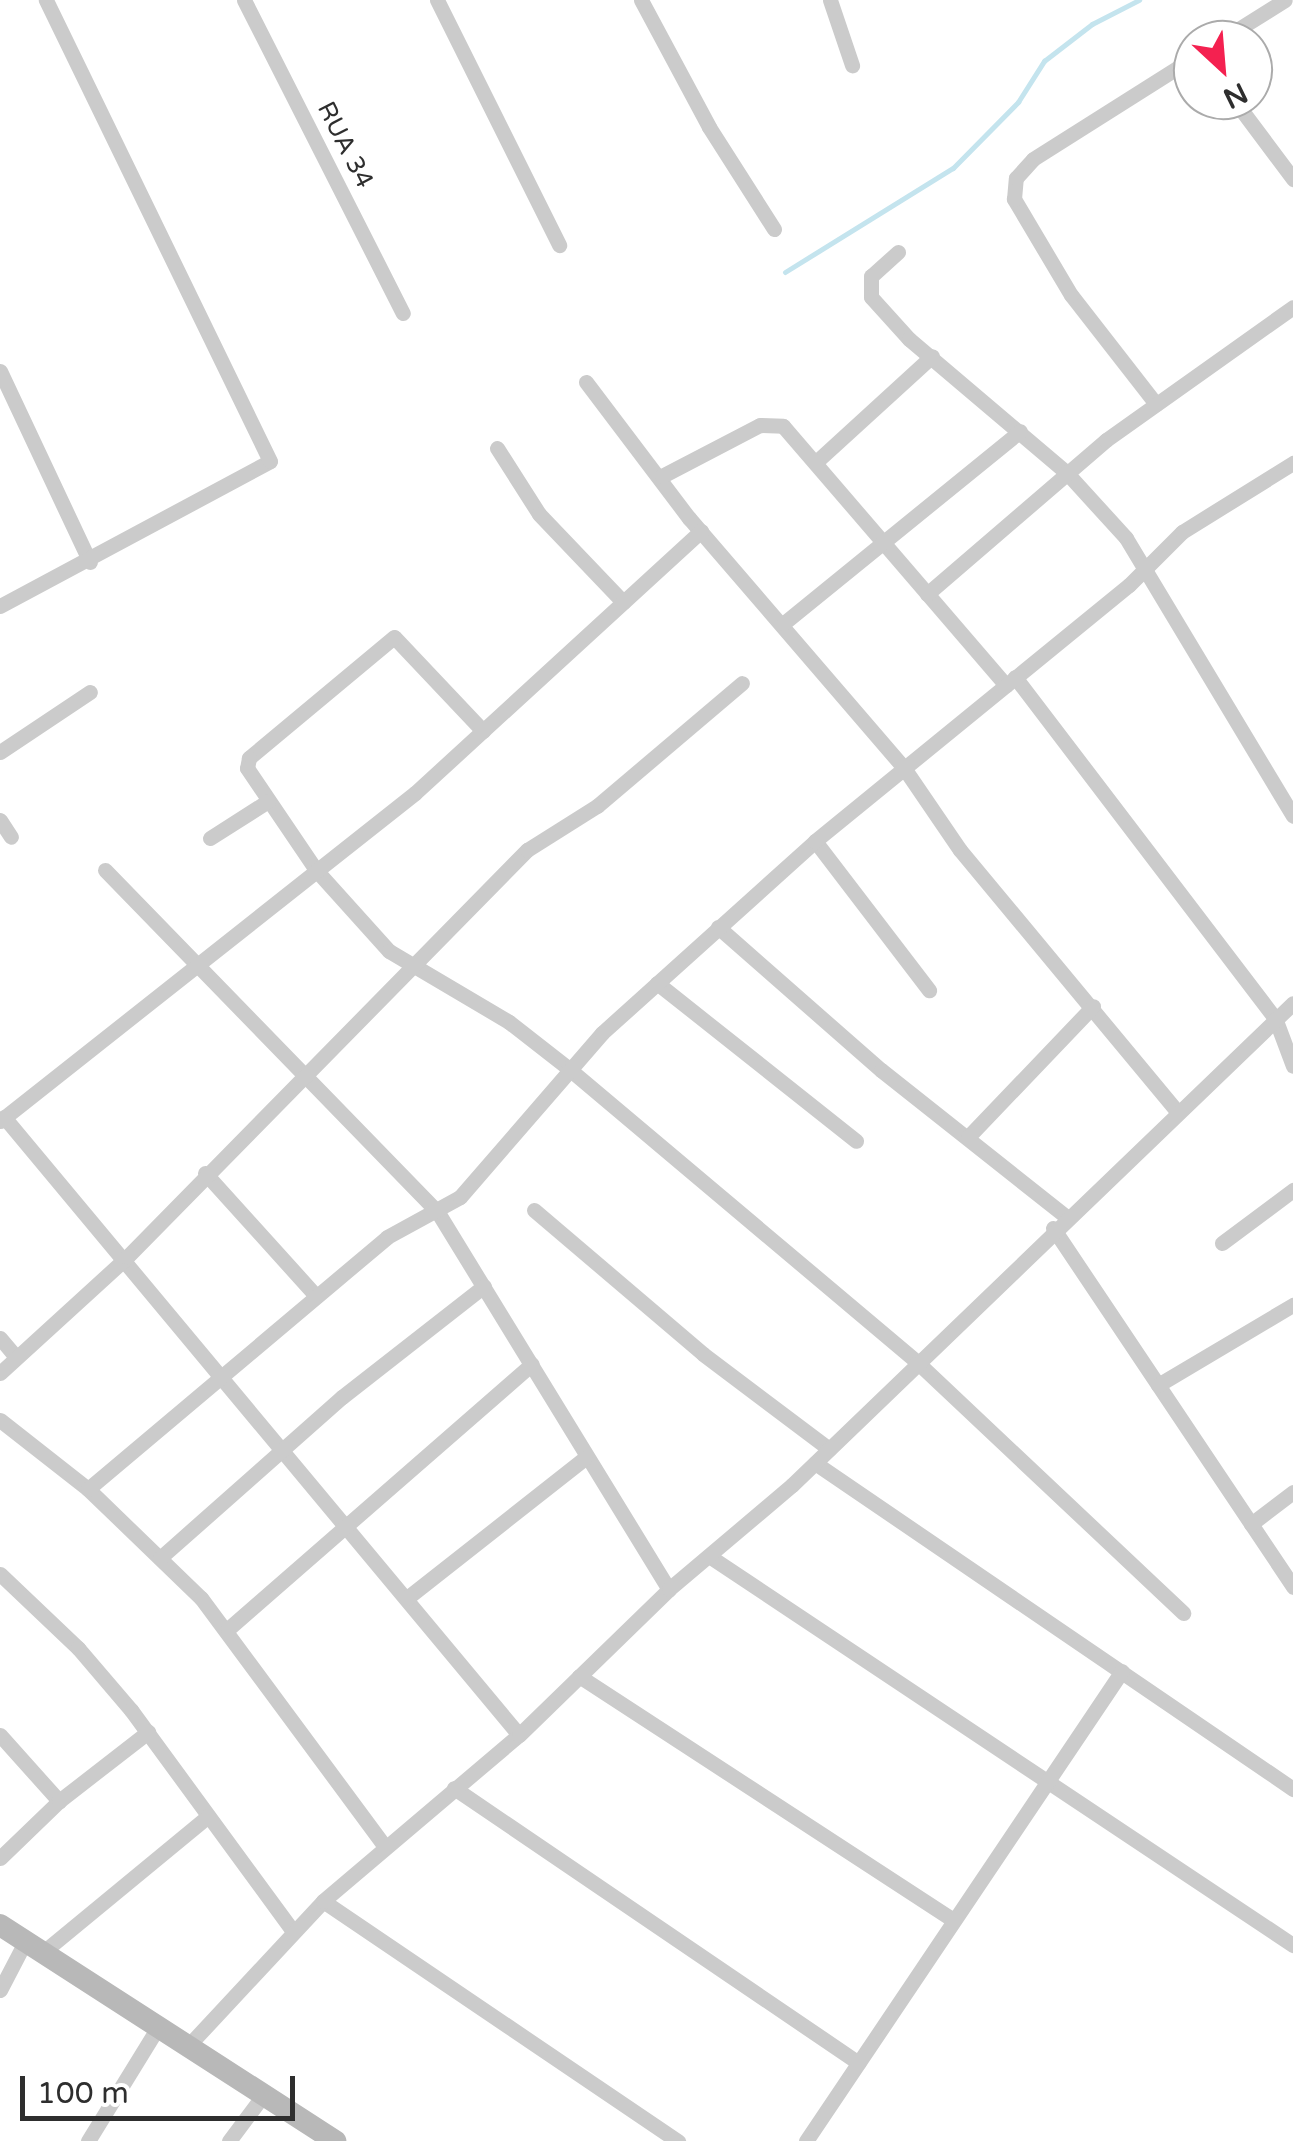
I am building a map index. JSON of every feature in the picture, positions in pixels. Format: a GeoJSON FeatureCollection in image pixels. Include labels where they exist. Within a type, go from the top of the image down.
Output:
{"type":"FeatureCollection","features":[{"type":"Feature","properties":{"kind":"main road"},"geometry":{"type":"LineString","coordinates":[[0,1925],[335,2141]]}},
{"type":"Feature","properties":{"kind":"street"},"geometry":{"type":"LineString","coordinates":[[0,606],[90,562],[270,461],[46,0]]}},
{"type":"Feature","properties":{"kind":"street","name":"RUA 34"},"geometry":{"type":"LineString","coordinates":[[244,0],[403,312]]}},
{"type":"Feature","properties":{"kind":"street"},"geometry":{"type":"LineString","coordinates":[[437,0],[559,244]]}},
{"type":"Feature","properties":{"kind":"street"},"geometry":{"type":"LineString","coordinates":[[641,0],[709,127],[774,229]]}},
{"type":"Feature","properties":{"kind":"street"},"geometry":{"type":"LineString","coordinates":[[830,0],[852,64]]}},
{"type":"Feature","properties":{"kind":"street"},"geometry":{"type":"LineString","coordinates":[[1253,20],[1285,0]]}},
{"type":"Feature","properties":{"kind":"street"},"geometry":{"type":"LineString","coordinates":[[1156,404],[1071,295],[1014,199],[1016,178],[1033,159],[1173,71]]}},
{"type":"Feature","properties":{"kind":"street"},"geometry":{"type":"LineString","coordinates":[[1249,120],[1293,179]]}},
{"type":"Feature","properties":{"kind":"street"},"geometry":{"type":"LineString","coordinates":[[898,252],[872,276],[868,293],[932,356],[1066,472],[1145,567],[1293,816]]}},
{"type":"Feature","properties":{"kind":"street"},"geometry":{"type":"LineString","coordinates":[[927,594],[1066,472],[1293,308]]}},
{"type":"Feature","properties":{"kind":"street"},"geometry":{"type":"LineString","coordinates":[[816,462],[932,356]]}},
{"type":"Feature","properties":{"kind":"street"},"geometry":{"type":"LineString","coordinates":[[0,372],[90,562]]}},
{"type":"Feature","properties":{"kind":"street"},"geometry":{"type":"LineString","coordinates":[[586,382],[701,531],[784,623],[904,768],[960,850],[1178,1111]]}},
{"type":"Feature","properties":{"kind":"street"},"geometry":{"type":"LineString","coordinates":[[662,476],[768,423],[782,426],[927,594],[1010,681],[1275,1018],[1293,1066]]}},
{"type":"Feature","properties":{"kind":"street"},"geometry":{"type":"LineString","coordinates":[[784,623],[1020,431]]}},
{"type":"Feature","properties":{"kind":"street"},"geometry":{"type":"LineString","coordinates":[[497,448],[539,514],[623,602]]}},
{"type":"Feature","properties":{"kind":"street"},"geometry":{"type":"LineString","coordinates":[[88,1489],[403,1225],[438,1211],[467,1190],[568,1068],[814,841],[1010,681],[1182,532],[1293,462]]}},
{"type":"Feature","properties":{"kind":"street"},"geometry":{"type":"LineString","coordinates":[[519,1734],[126,1257],[2,1119],[316,870],[482,731],[701,531]]}},
{"type":"Feature","properties":{"kind":"street"},"geometry":{"type":"LineString","coordinates":[[482,731],[406,642],[390,638],[338,690],[249,758],[251,778],[316,870],[378,940],[510,1022],[568,1068],[917,1362],[1183,1613]]}},
{"type":"Feature","properties":{"kind":"street"},"geometry":{"type":"LineString","coordinates":[[0,1373],[126,1257],[302,1074],[416,966],[527,850],[620,788],[742,683]]}},
{"type":"Feature","properties":{"kind":"street"},"geometry":{"type":"LineString","coordinates":[[0,752],[90,692]]}},
{"type":"Feature","properties":{"kind":"street"},"geometry":{"type":"LineString","coordinates":[[210,838],[268,801]]}},
{"type":"Feature","properties":{"kind":"street"},"geometry":{"type":"LineString","coordinates":[[0,820],[11,837]]}},
{"type":"Feature","properties":{"kind":"street"},"geometry":{"type":"LineString","coordinates":[[814,841],[929,990]]}},
{"type":"Feature","properties":{"kind":"street"},"geometry":{"type":"LineString","coordinates":[[104,870],[438,1211],[669,1589]]}},
{"type":"Feature","properties":{"kind":"street"},"geometry":{"type":"LineString","coordinates":[[718,926],[881,1070],[1065,1216]]}},
{"type":"Feature","properties":{"kind":"street"},"geometry":{"type":"LineString","coordinates":[[657,983],[856,1140]]}},
{"type":"Feature","properties":{"kind":"street"},"geometry":{"type":"LineString","coordinates":[[188,2046],[292,1930],[384,1846],[519,1734],[669,1589],[815,1462],[1065,1216],[1293,1003]]}},
{"type":"Feature","properties":{"kind":"street"},"geometry":{"type":"LineString","coordinates":[[968,1137],[1093,1006]]}},
{"type":"Feature","properties":{"kind":"street"},"geometry":{"type":"LineString","coordinates":[[205,1173],[316,1296]]}},
{"type":"Feature","properties":{"kind":"street"},"geometry":{"type":"LineString","coordinates":[[1222,1243],[1293,1190]]}},
{"type":"Feature","properties":{"kind":"street"},"geometry":{"type":"LineString","coordinates":[[534,1210],[703,1354],[828,1449]]}},
{"type":"Feature","properties":{"kind":"street"},"geometry":{"type":"LineString","coordinates":[[1053,1228],[1293,1587]]}},
{"type":"Feature","properties":{"kind":"street"},"geometry":{"type":"LineString","coordinates":[[160,1558],[283,1448],[484,1286]]}},
{"type":"Feature","properties":{"kind":"street"},"geometry":{"type":"LineString","coordinates":[[1158,1385],[1293,1305]]}},
{"type":"Feature","properties":{"kind":"street"},"geometry":{"type":"LineString","coordinates":[[0,1338],[16,1356]]}},
{"type":"Feature","properties":{"kind":"street"},"geometry":{"type":"LineString","coordinates":[[228,1629],[532,1364]]}},
{"type":"Feature","properties":{"kind":"street"},"geometry":{"type":"LineString","coordinates":[[0,1420],[88,1489],[228,1629],[384,1846]]}},
{"type":"Feature","properties":{"kind":"street"},"geometry":{"type":"LineString","coordinates":[[407,1598],[586,1458]]}},
{"type":"Feature","properties":{"kind":"street"},"geometry":{"type":"LineString","coordinates":[[815,1462],[1293,1789]]}},
{"type":"Feature","properties":{"kind":"street"},"geometry":{"type":"LineString","coordinates":[[1251,1524],[1293,1492]]}},
{"type":"Feature","properties":{"kind":"street"},"geometry":{"type":"LineString","coordinates":[[709,1556],[1293,1945]]}},
{"type":"Feature","properties":{"kind":"street"},"geometry":{"type":"LineString","coordinates":[[0,1574],[78,1648],[148,1732],[292,1930]]}},
{"type":"Feature","properties":{"kind":"street"},"geometry":{"type":"LineString","coordinates":[[806,2141],[1122,1671]]}},
{"type":"Feature","properties":{"kind":"street"},"geometry":{"type":"LineString","coordinates":[[579,1676],[954,1920]]}},
{"type":"Feature","properties":{"kind":"street"},"geometry":{"type":"LineString","coordinates":[[0,1858],[59,1801],[148,1732]]}},
{"type":"Feature","properties":{"kind":"street"},"geometry":{"type":"LineString","coordinates":[[0,1735],[59,1801]]}},
{"type":"Feature","properties":{"kind":"street"},"geometry":{"type":"LineString","coordinates":[[454,1788],[858,2063]]}},
{"type":"Feature","properties":{"kind":"street"},"geometry":{"type":"LineString","coordinates":[[0,1990],[34,1947],[208,1816]]}},
{"type":"Feature","properties":{"kind":"street"},"geometry":{"type":"LineString","coordinates":[[323,1901],[678,2141]]}},
{"type":"Feature","properties":{"kind":"street"},"geometry":{"type":"LineString","coordinates":[[88,2141],[158,2027]]}},
{"type":"Feature","properties":{"kind":"street"},"geometry":{"type":"LineString","coordinates":[[229,2141],[264,2094]]}},
{"type":"Feature","properties":{"kind":"waterway"},"geometry":{"type":"LineString","coordinates":[[785,272],[953,168],[1018,102],[1044,61],[1092,24],[1139,0]]}}]}
